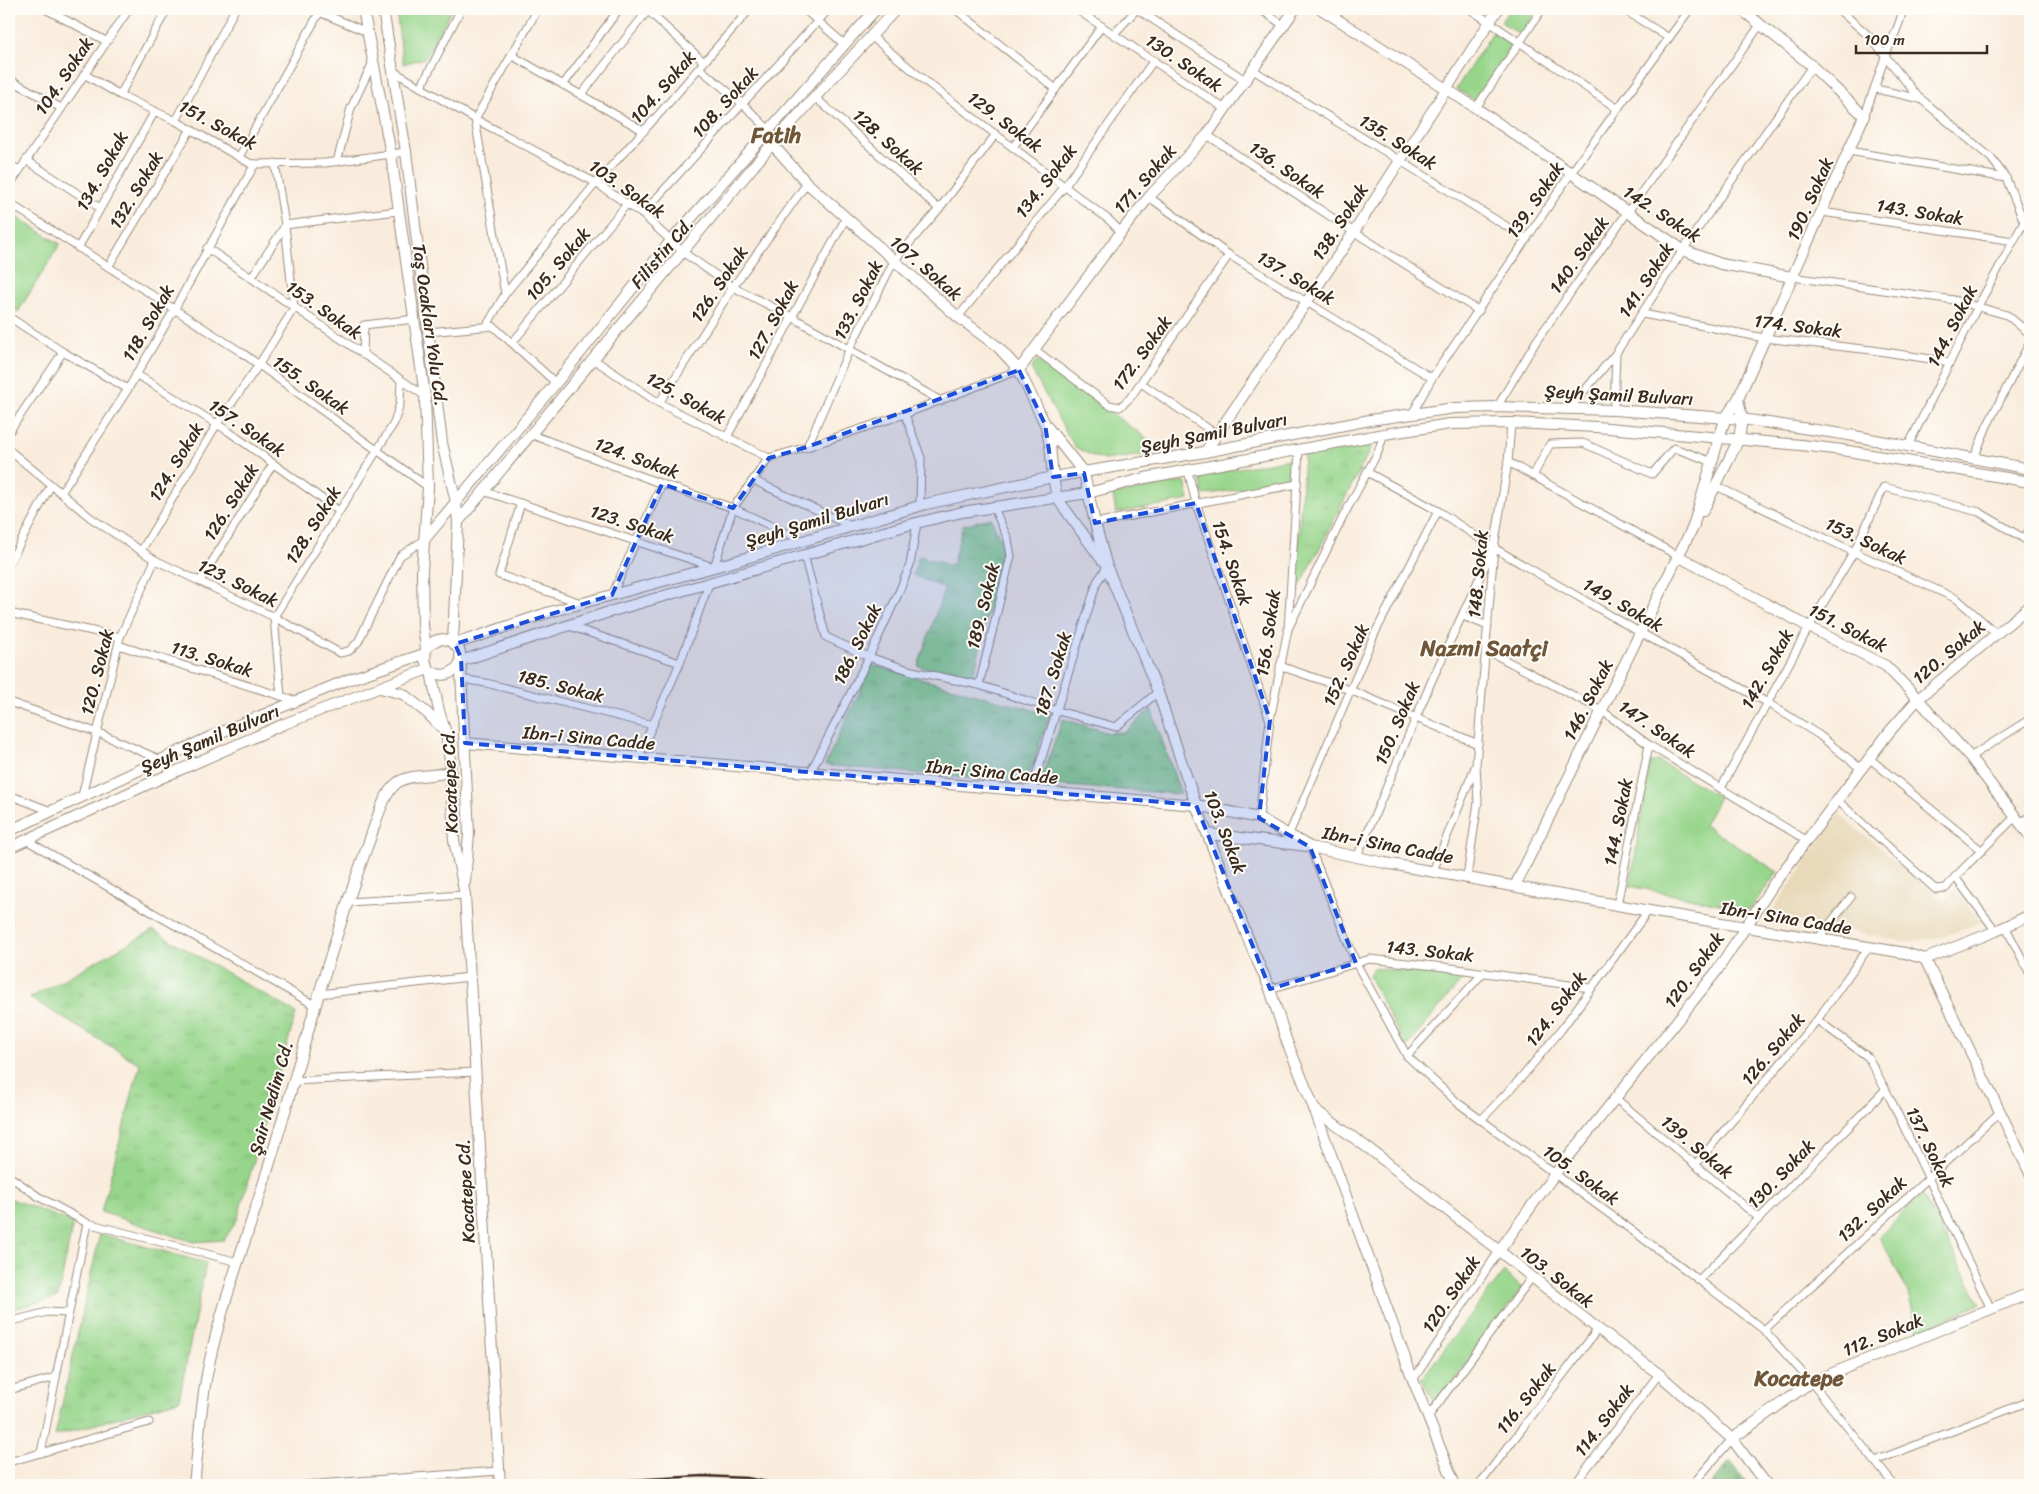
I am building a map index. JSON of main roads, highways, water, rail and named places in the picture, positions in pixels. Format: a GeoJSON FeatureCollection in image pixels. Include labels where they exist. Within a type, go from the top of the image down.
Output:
{"type":"FeatureCollection","features":[{"type":"Feature","properties":{"kind":"main road","name":"Taş Ocakları Yolu Cd."},"geometry":{"type":"LineString","coordinates":[[363,9],[391,154],[397,211],[415,319],[425,396],[428,487],[424,540],[423,607],[425,651]]}},
{"type":"Feature","properties":{"kind":"main road","name":"Taş Ocakları Yolu Cd."},"geometry":{"type":"LineString","coordinates":[[383,9],[406,152],[442,444],[456,502],[458,522],[454,643]]}},
{"type":"Feature","properties":{"kind":"main road","name":"Filistin Cd."},"geometry":{"type":"LineString","coordinates":[[424,540],[556,383],[670,242],[876,9]]}},
{"type":"Feature","properties":{"kind":"main road","name":"Filistin Cd."},"geometry":{"type":"LineString","coordinates":[[458,522],[684,253],[772,144],[896,9]]}},
{"type":"Feature","properties":{"kind":"main road","name":"171. Sokak"},"geometry":{"type":"LineString","coordinates":[[1019,370],[1149,197],[1207,135],[1295,9]]}},
{"type":"Feature","properties":{"kind":"main road","name":"142. Sokak"},"geometry":{"type":"LineString","coordinates":[[1321,9],[1446,88],[1683,250],[1720,264],[1792,277]]}},
{"type":"Feature","properties":{"kind":"main road","name":"138. Sokak"},"geometry":{"type":"LineString","coordinates":[[1206,452],[1216,434],[1354,232],[1498,9]]}},
{"type":"Feature","properties":{"kind":"main road","name":"190. Sokak"},"geometry":{"type":"LineString","coordinates":[[1726,417],[1738,398],[1864,116],[1812,66],[1741,9]]}},
{"type":"Feature","properties":{"kind":"main road"},"geometry":{"type":"LineString","coordinates":[[768,129],[772,144]]}},
{"type":"Feature","properties":{"kind":"main road","name":"107. Sokak"},"geometry":{"type":"LineString","coordinates":[[772,144],[807,183],[958,317],[998,347],[1019,370],[1045,424]]}},
{"type":"Feature","properties":{"kind":"main road"},"geometry":{"type":"LineString","coordinates":[[1738,398],[1742,419]]}},
{"type":"Feature","properties":{"kind":"main road","name":"Şeyh Şamil Bulvarı"},"geometry":{"type":"LineString","coordinates":[[9,831],[161,760],[297,701],[425,651],[435,640],[441,639],[454,643],[550,612],[714,567],[920,506],[1052,477],[1206,452],[1412,414],[1455,408],[1497,407],[1570,408],[1726,417],[1908,446],[2030,469]]}},
{"type":"Feature","properties":{"kind":"main road","name":"146. Sokak"},"geometry":{"type":"LineString","coordinates":[[1692,530],[1726,417]]}},
{"type":"Feature","properties":{"kind":"main road","name":"146. Sokak"},"geometry":{"type":"LineString","coordinates":[[1514,886],[1678,556],[1739,439],[1742,419]]}},
{"type":"Feature","properties":{"kind":"main road","name":"Şeyh Şamil Bulvarı"},"geometry":{"type":"LineString","coordinates":[[9,848],[284,724],[430,671],[447,675],[460,663],[609,612],[804,555],[962,512],[1088,493],[1145,478],[1384,434],[1450,424],[1511,423],[1624,429],[1842,450],[2030,482]]}},
{"type":"Feature","properties":{"kind":"main road"},"geometry":{"type":"LineString","coordinates":[[1045,424],[1084,473]]}},
{"type":"Feature","properties":{"kind":"main road","name":"103. Sokak"},"geometry":{"type":"LineString","coordinates":[[1045,424],[1050,445],[1052,477],[1058,498],[1107,567]]}},
{"type":"Feature","properties":{"kind":"main road","name":"103. Sokak"},"geometry":{"type":"LineString","coordinates":[[1084,473],[1107,567],[1158,692],[1196,805],[1253,951],[1270,989],[1287,1042],[1314,1108],[1413,1380],[1455,1485]]}},
{"type":"Feature","properties":{"kind":"main road","name":"151. Sokak"},"geometry":{"type":"LineString","coordinates":[[1678,556],[1809,627],[1886,666],[1970,757],[2022,819],[2030,836]]}},
{"type":"Feature","properties":{"kind":"main road","name":"120. Sokak"},"geometry":{"type":"LineString","coordinates":[[1499,1252],[1554,1175],[1716,972],[1806,840],[1860,768],[1918,699],[2030,606]]}},
{"type":"Feature","properties":{"kind":"main road"},"geometry":{"type":"LineString","coordinates":[[454,643],[460,652],[460,663]]}},
{"type":"Feature","properties":{"kind":"main road"},"geometry":{"type":"LineString","coordinates":[[425,651],[425,660],[430,671]]}},
{"type":"Feature","properties":{"kind":"main road","name":"Kocatepe Cd."},"geometry":{"type":"LineString","coordinates":[[460,663],[469,834],[464,895]]}},
{"type":"Feature","properties":{"kind":"main road","name":"Kocatepe Cd."},"geometry":{"type":"LineString","coordinates":[[430,671],[446,733],[454,840],[464,895],[500,1485]]}},
{"type":"Feature","properties":{"kind":"main road"},"geometry":{"type":"LineString","coordinates":[[380,688],[403,694],[427,713],[446,733]]}},
{"type":"Feature","properties":{"kind":"main road","name":"Ibn-i Sina Cadde"},"geometry":{"type":"LineString","coordinates":[[465,743],[1196,805],[1259,818],[1310,846],[1357,857],[1745,928],[1905,953],[1925,959]]}},
{"type":"Feature","properties":{"kind":"main road","name":"Şair Nedim Cd."},"geometry":{"type":"LineString","coordinates":[[194,1485],[211,1355],[220,1316],[263,1185],[348,902],[385,798],[397,783],[406,779],[442,775],[450,771]]}},
{"type":"Feature","properties":{"kind":"main road"},"geometry":{"type":"LineString","coordinates":[[1208,834],[1310,846]]}},
{"type":"Feature","properties":{"kind":"main road"},"geometry":{"type":"LineString","coordinates":[[2029,1167],[1925,959],[1996,931],[2030,915]]}},
{"type":"Feature","properties":{"kind":"main road","name":"103. Sokak"},"geometry":{"type":"LineString","coordinates":[[1314,1108],[1376,1154],[1532,1278],[1658,1374],[1732,1439],[1767,1485]]}},
{"type":"Feature","properties":{"kind":"main road","name":"112. Sokak"},"geometry":{"type":"LineString","coordinates":[[1732,1439],[1811,1382],[2030,1293]]}},
{"type":"Feature","properties":{"kind":"railway"},"geometry":{"type":"LineString","coordinates":[[536,1485],[703,1476],[747,1478],[782,1485]]}},
{"type":"Feature","properties":{"kind":"district","name":"Fatih"},"geometry":{"type":"Point","coordinates":[776,135]}},
{"type":"Feature","properties":{"kind":"district","name":"Nazmi Saatçi"},"geometry":{"type":"Point","coordinates":[1484,648]}},
{"type":"Feature","properties":{"kind":"district","name":"Kocatepe"},"geometry":{"type":"Point","coordinates":[1799,1378]}}]}
